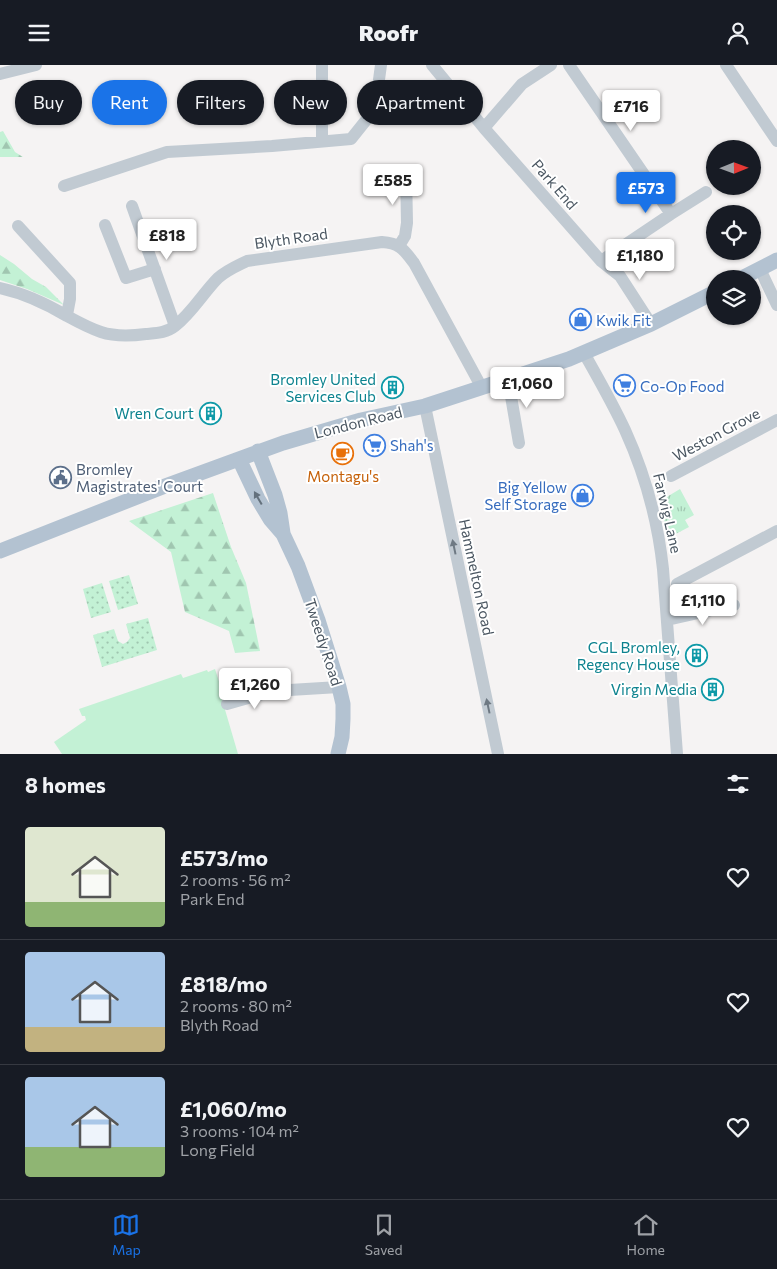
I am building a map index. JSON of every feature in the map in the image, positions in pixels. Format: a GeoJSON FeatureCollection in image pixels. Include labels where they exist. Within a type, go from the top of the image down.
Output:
{"type":"FeatureCollection","features":[{"type":"Feature","properties":{"kind":"main road"},"geometry":{"type":"LineString","coordinates":[[760,269],[777,260]]}},
{"type":"Feature","properties":{"kind":"main road","name":"London Road"},"geometry":{"type":"LineString","coordinates":[[0,551],[258,451],[361,420],[425,406],[584,353],[651,325],[706,297]]}},
{"type":"Feature","properties":{"kind":"main road","name":"Tweedy Road"},"geometry":{"type":"LineString","coordinates":[[258,451],[275,495],[283,534]]}},
{"type":"Feature","properties":{"kind":"main road","name":"Tweedy Road"},"geometry":{"type":"LineString","coordinates":[[239,459],[258,499],[270,519],[283,534],[298,566],[318,620],[343,704],[344,719],[338,754]]}},
{"type":"Feature","properties":{"kind":"street"},"geometry":{"type":"LineString","coordinates":[[0,74],[36,65]]}},
{"type":"Feature","properties":{"kind":"street"},"geometry":{"type":"LineString","coordinates":[[322,65],[322,141]]}},
{"type":"Feature","properties":{"kind":"street"},"geometry":{"type":"LineString","coordinates":[[64,186],[167,152],[351,139],[375,109],[381,65]]}},
{"type":"Feature","properties":{"kind":"street","name":"Park End"},"geometry":{"type":"LineString","coordinates":[[432,65],[484,128],[601,261],[620,276],[651,325]]}},
{"type":"Feature","properties":{"kind":"street"},"geometry":{"type":"LineString","coordinates":[[484,128],[522,85],[551,65]]}},
{"type":"Feature","properties":{"kind":"street"},"geometry":{"type":"LineString","coordinates":[[569,65],[671,214]]}},
{"type":"Feature","properties":{"kind":"street"},"geometry":{"type":"LineString","coordinates":[[726,65],[777,141]]}},
{"type":"Feature","properties":{"kind":"street"},"geometry":{"type":"LineString","coordinates":[[406,171],[407,223],[405,235],[399,246],[414,263],[482,388]]}},
{"type":"Feature","properties":{"kind":"street"},"geometry":{"type":"LineString","coordinates":[[601,261],[706,192]]}},
{"type":"Feature","properties":{"kind":"street"},"geometry":{"type":"LineString","coordinates":[[132,206],[175,326]]}},
{"type":"Feature","properties":{"kind":"street"},"geometry":{"type":"LineString","coordinates":[[105,225],[126,278],[155,269]]}},
{"type":"Feature","properties":{"kind":"street"},"geometry":{"type":"LineString","coordinates":[[18,226],[70,283],[67,315]]}},
{"type":"Feature","properties":{"kind":"street","name":"Blyth Road"},"geometry":{"type":"LineString","coordinates":[[0,289],[24,295],[94,330],[106,334],[132,336],[163,333],[175,326],[189,312],[217,279],[229,269],[248,261],[382,242],[399,246]]}},
{"type":"Feature","properties":{"kind":"street"},"geometry":{"type":"LineString","coordinates":[[760,269],[777,305]]}},
{"type":"Feature","properties":{"kind":"street","name":"Farwig Lane"},"geometry":{"type":"LineString","coordinates":[[584,353],[626,431],[643,475],[660,541],[677,754]]}},
{"type":"Feature","properties":{"kind":"street"},"geometry":{"type":"LineString","coordinates":[[508,379],[519,443]]}},
{"type":"Feature","properties":{"kind":"street","name":"Hammelton Road"},"geometry":{"type":"LineString","coordinates":[[425,406],[498,754]]}},
{"type":"Feature","properties":{"kind":"street","name":"Weston Grove"},"geometry":{"type":"LineString","coordinates":[[671,476],[777,420]]}},
{"type":"Feature","properties":{"kind":"street"},"geometry":{"type":"LineString","coordinates":[[683,585],[777,531]]}},
{"type":"Feature","properties":{"kind":"street"},"geometry":{"type":"LineString","coordinates":[[667,620],[734,605]]}},
{"type":"Feature","properties":{"kind":"street"},"geometry":{"type":"LineString","coordinates":[[227,704],[273,691],[339,687]]}},
{"type":"Feature","properties":{"kind":"green space"},"geometry":{"type":"Polygon","coordinates":[[[3,131],[15,152],[23,157],[0,157],[0,132],[3,131]]]}},
{"type":"Feature","properties":{"kind":"green space"},"geometry":{"type":"Polygon","coordinates":[[[0,255],[46,287],[64,305],[0,280],[0,255]]]}},
{"type":"Feature","properties":{"kind":"green space"},"geometry":{"type":"Polygon","coordinates":[[[680,489],[694,515],[685,520],[689,527],[668,538],[660,501],[680,489]]]}},
{"type":"Feature","properties":{"kind":"green space"},"geometry":{"type":"Polygon","coordinates":[[[213,493],[231,547],[246,583],[260,651],[235,653],[229,631],[185,612],[171,552],[129,521],[213,493]]]}},
{"type":"Feature","properties":{"kind":"green space"},"geometry":{"type":"Polygon","coordinates":[[[129,575],[138,604],[118,610],[109,581],[129,575]]]}},
{"type":"Feature","properties":{"kind":"green space"},"geometry":{"type":"Polygon","coordinates":[[[102,583],[111,612],[91,618],[83,589],[102,583]]]}},
{"type":"Feature","properties":{"kind":"green space"},"geometry":{"type":"Polygon","coordinates":[[[148,618],[157,650],[102,667],[93,635],[114,629],[118,641],[123,644],[130,638],[126,624],[148,618]]]}},
{"type":"Feature","properties":{"kind":"green space"},"geometry":{"type":"Polygon","coordinates":[[[215,669],[238,754],[62,754],[54,742],[86,720],[79,709],[181,674],[183,678],[215,669]]]}},
{"type":"Feature","properties":{"kind":"place","name":"Kwik Fit"},"geometry":{"type":"Point","coordinates":[580,320]}},
{"type":"Feature","properties":{"kind":"place","name":"Co-Op Food"},"geometry":{"type":"Point","coordinates":[624,386]}},
{"type":"Feature","properties":{"kind":"place","name":"Bromley United Services Club"},"geometry":{"type":"Point","coordinates":[392,388]}},
{"type":"Feature","properties":{"kind":"place","name":"Wren Court"},"geometry":{"type":"Point","coordinates":[210,413]}},
{"type":"Feature","properties":{"kind":"place","name":"Shah's"},"geometry":{"type":"Point","coordinates":[374,445]}},
{"type":"Feature","properties":{"kind":"place","name":"Montagu's"},"geometry":{"type":"Point","coordinates":[343,453]}},
{"type":"Feature","properties":{"kind":"place","name":"Bromley Magistrates' Court"},"geometry":{"type":"Point","coordinates":[60,478]}},
{"type":"Feature","properties":{"kind":"place","name":"Big Yellow Self Storage"},"geometry":{"type":"Point","coordinates":[583,496]}},
{"type":"Feature","properties":{"kind":"place","name":"CGL Bromley, Regency House"},"geometry":{"type":"Point","coordinates":[696,656]}},
{"type":"Feature","properties":{"kind":"place","name":"Virgin Media"},"geometry":{"type":"Point","coordinates":[713,689]}}]}
